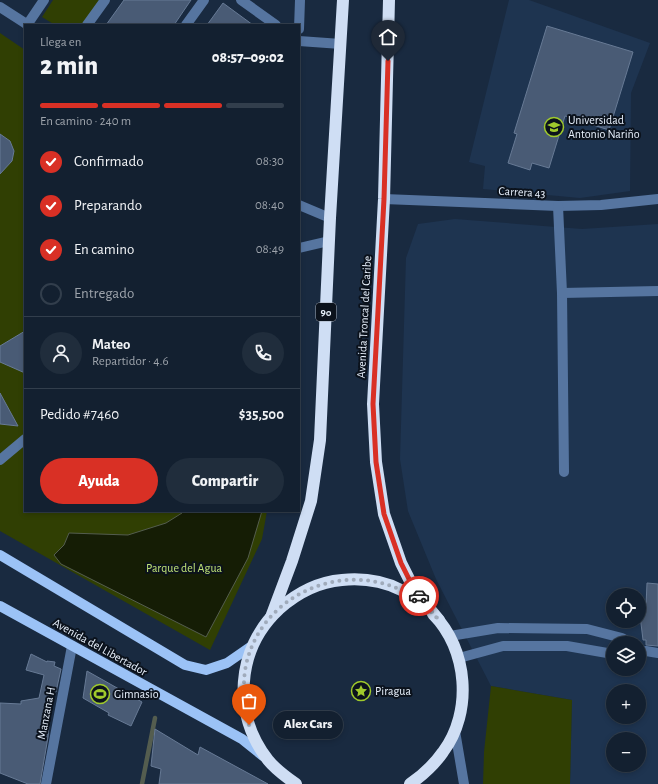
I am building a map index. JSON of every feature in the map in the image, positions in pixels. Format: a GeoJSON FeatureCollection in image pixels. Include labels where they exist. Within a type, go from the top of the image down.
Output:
{"type":"FeatureCollection","features":[{"type":"Feature","properties":{"kind":"highway","name":"90"},"geometry":{"type":"LineString","coordinates":[[271,617],[292,561],[311,501],[320,440],[330,218],[343,0]]}},
{"type":"Feature","properties":{"kind":"highway","name":"Avenida Troncal del Caribe"},"geometry":{"type":"LineString","coordinates":[[389,0],[384,199],[373,404],[376,462],[384,514],[401,563],[415,591],[439,620]]}},
{"type":"Feature","properties":{"kind":"highway"},"geometry":{"type":"LineString","coordinates":[[291,784],[269,761],[254,738],[249,725],[244,705],[243,684],[246,664],[253,644],[261,630],[271,617],[288,600],[309,588],[332,581],[356,579],[379,582],[402,590],[422,603],[439,620],[450,636],[459,658],[463,682],[462,707],[455,731],[444,752],[429,769],[411,784]]}},
{"type":"Feature","properties":{"kind":"highway"},"geometry":{"type":"LineString","coordinates":[[283,775],[296,784]]}},
{"type":"Feature","properties":{"kind":"main road"},"geometry":{"type":"LineString","coordinates":[[0,555],[185,665],[206,670],[227,663],[253,644]]}},
{"type":"Feature","properties":{"kind":"main road","name":"Avenida del Libertador"},"geometry":{"type":"LineString","coordinates":[[0,606],[242,739],[269,761]]}},
{"type":"Feature","properties":{"kind":"street"},"geometry":{"type":"LineString","coordinates":[[29,24],[44,0]]}},
{"type":"Feature","properties":{"kind":"street"},"geometry":{"type":"LineString","coordinates":[[88,24],[105,0]]}},
{"type":"Feature","properties":{"kind":"street"},"geometry":{"type":"LineString","coordinates":[[187,24],[204,0]]}},
{"type":"Feature","properties":{"kind":"street"},"geometry":{"type":"LineString","coordinates":[[241,0],[275,24]]}},
{"type":"Feature","properties":{"kind":"street"},"geometry":{"type":"LineString","coordinates":[[299,24],[300,0]]}},
{"type":"Feature","properties":{"kind":"street"},"geometry":{"type":"LineString","coordinates":[[0,7],[26,24]]}},
{"type":"Feature","properties":{"kind":"street"},"geometry":{"type":"LineString","coordinates":[[300,41],[340,44]]}},
{"type":"Feature","properties":{"kind":"street","name":"Carrera 43"},"geometry":{"type":"LineString","coordinates":[[384,199],[558,206],[601,205],[658,200]]}},
{"type":"Feature","properties":{"kind":"street"},"geometry":{"type":"LineString","coordinates":[[300,205],[330,218]]}},
{"type":"Feature","properties":{"kind":"street"},"geometry":{"type":"LineString","coordinates":[[558,206],[562,293],[564,472]]}},
{"type":"Feature","properties":{"kind":"street"},"geometry":{"type":"LineString","coordinates":[[300,248],[329,241]]}},
{"type":"Feature","properties":{"kind":"street"},"geometry":{"type":"LineString","coordinates":[[562,293],[658,292]]}},
{"type":"Feature","properties":{"kind":"street"},"geometry":{"type":"LineString","coordinates":[[0,460],[24,440]]}},
{"type":"Feature","properties":{"kind":"street"},"geometry":{"type":"LineString","coordinates":[[450,636],[498,628],[587,629],[614,636]]}},
{"type":"Feature","properties":{"kind":"street","name":"Manzana H"},"geometry":{"type":"LineString","coordinates":[[46,784],[72,646]]}},
{"type":"Feature","properties":{"kind":"street"},"geometry":{"type":"LineString","coordinates":[[459,658],[503,646],[567,646],[606,653]]}},
{"type":"Feature","properties":{"kind":"street"},"geometry":{"type":"LineString","coordinates":[[646,651],[658,653]]}},
{"type":"Feature","properties":{"kind":"street"},"geometry":{"type":"LineString","coordinates":[[455,731],[464,784]]}},
{"type":"Feature","properties":{"kind":"shaded area","name":"Universidad Antonio Nariño"},"geometry":{"type":"Polygon","coordinates":[[[509,0],[529,0],[650,43],[631,93],[630,191],[580,198],[483,189],[485,166],[469,162],[509,0]]]}},
{"type":"Feature","properties":{"kind":"shaded area"},"geometry":{"type":"Polygon","coordinates":[[[455,219],[582,229],[658,224],[658,784],[570,784],[572,700],[491,686],[436,579],[408,511],[400,459],[406,258],[418,224],[455,219]]]}},
{"type":"Feature","properties":{"kind":"shaded area"},"geometry":{"type":"Polygon","coordinates":[[[262,512],[248,558],[206,637],[61,564],[54,555],[64,545],[69,533],[128,535],[166,523],[182,513],[262,512]]]}},
{"type":"Feature","properties":{"kind":"green space"},"geometry":{"type":"Polygon","coordinates":[[[53,0],[99,0],[84,24],[53,24],[42,17],[53,0]]]}},
{"type":"Feature","properties":{"kind":"green space","name":"Parque del Agua"},"geometry":{"type":"Polygon","coordinates":[[[0,33],[24,49],[24,512],[267,512],[262,539],[210,650],[0,531],[0,33]]]}},
{"type":"Feature","properties":{"kind":"green space"},"geometry":{"type":"Polygon","coordinates":[[[491,686],[572,700],[570,784],[483,784],[484,752],[491,686]]]}},
{"type":"Feature","properties":{"kind":"building"},"geometry":{"type":"Polygon","coordinates":[[[124,0],[191,0],[175,24],[107,24],[124,0]]]}},
{"type":"Feature","properties":{"kind":"building"},"geometry":{"type":"Polygon","coordinates":[[[223,3],[252,24],[208,24],[223,3]]]}},
{"type":"Feature","properties":{"kind":"building"},"geometry":{"type":"Polygon","coordinates":[[[547,26],[633,52],[609,130],[565,116],[549,168],[532,163],[530,170],[508,163],[517,134],[514,133],[547,26]]]}},
{"type":"Feature","properties":{"kind":"building"},"geometry":{"type":"Polygon","coordinates":[[[0,134],[10,141],[14,151],[12,161],[0,174],[0,134]]]}},
{"type":"Feature","properties":{"kind":"building"},"geometry":{"type":"Polygon","coordinates":[[[24,332],[24,373],[0,362],[0,346],[24,332]]]}},
{"type":"Feature","properties":{"kind":"building"},"geometry":{"type":"Polygon","coordinates":[[[0,393],[18,426],[0,424],[0,393]]]}},
{"type":"Feature","properties":{"kind":"building"},"geometry":{"type":"Polygon","coordinates":[[[647,583],[658,584],[658,646],[646,645],[646,636],[643,636],[642,628],[646,628],[647,583]]]}},
{"type":"Feature","properties":{"kind":"building"},"geometry":{"type":"Polygon","coordinates":[[[31,654],[47,662],[55,662],[54,666],[61,669],[56,692],[52,691],[48,737],[40,784],[28,784],[0,773],[0,703],[21,704],[21,701],[39,698],[44,675],[26,670],[31,654]]]}},
{"type":"Feature","properties":{"kind":"building"},"geometry":{"type":"Polygon","coordinates":[[[87,671],[142,702],[131,726],[108,715],[109,713],[83,698],[87,671]]]}},
{"type":"Feature","properties":{"kind":"building"},"geometry":{"type":"Polygon","coordinates":[[[155,729],[198,755],[200,747],[268,784],[159,784],[161,769],[151,766],[155,729]]]}},
{"type":"Feature","properties":{"kind":"waterway"},"geometry":{"type":"LineString","coordinates":[[142,784],[155,718]]}},
{"type":"Feature","properties":{"kind":"way so far"},"geometry":{"type":"LineString","coordinates":[[249,725],[244,705],[243,684],[246,664],[253,644],[261,630],[271,617],[288,600],[309,588],[332,581],[356,579],[379,582],[402,590],[422,603],[439,620],[419,596]]}},
{"type":"Feature","properties":{"kind":"place","name":"Universidad Antonio Nariño"},"geometry":{"type":"Point","coordinates":[554,127]}},
{"type":"Feature","properties":{"kind":"place","name":"Piragua"},"geometry":{"type":"Point","coordinates":[361,691]}},
{"type":"Feature","properties":{"kind":"place","name":"Gimnasio"},"geometry":{"type":"Point","coordinates":[100,694]}},
{"type":"Feature","properties":{"kind":"place","name":"Alex Cars"},"geometry":{"type":"Point","coordinates":[249,725]}},
{"type":"Feature","properties":{"kind":"route"},"geometry":{"type":"LineString","coordinates":[[388,61],[384,199],[373,404],[376,462],[384,514],[401,563],[419,596]]}}]}
